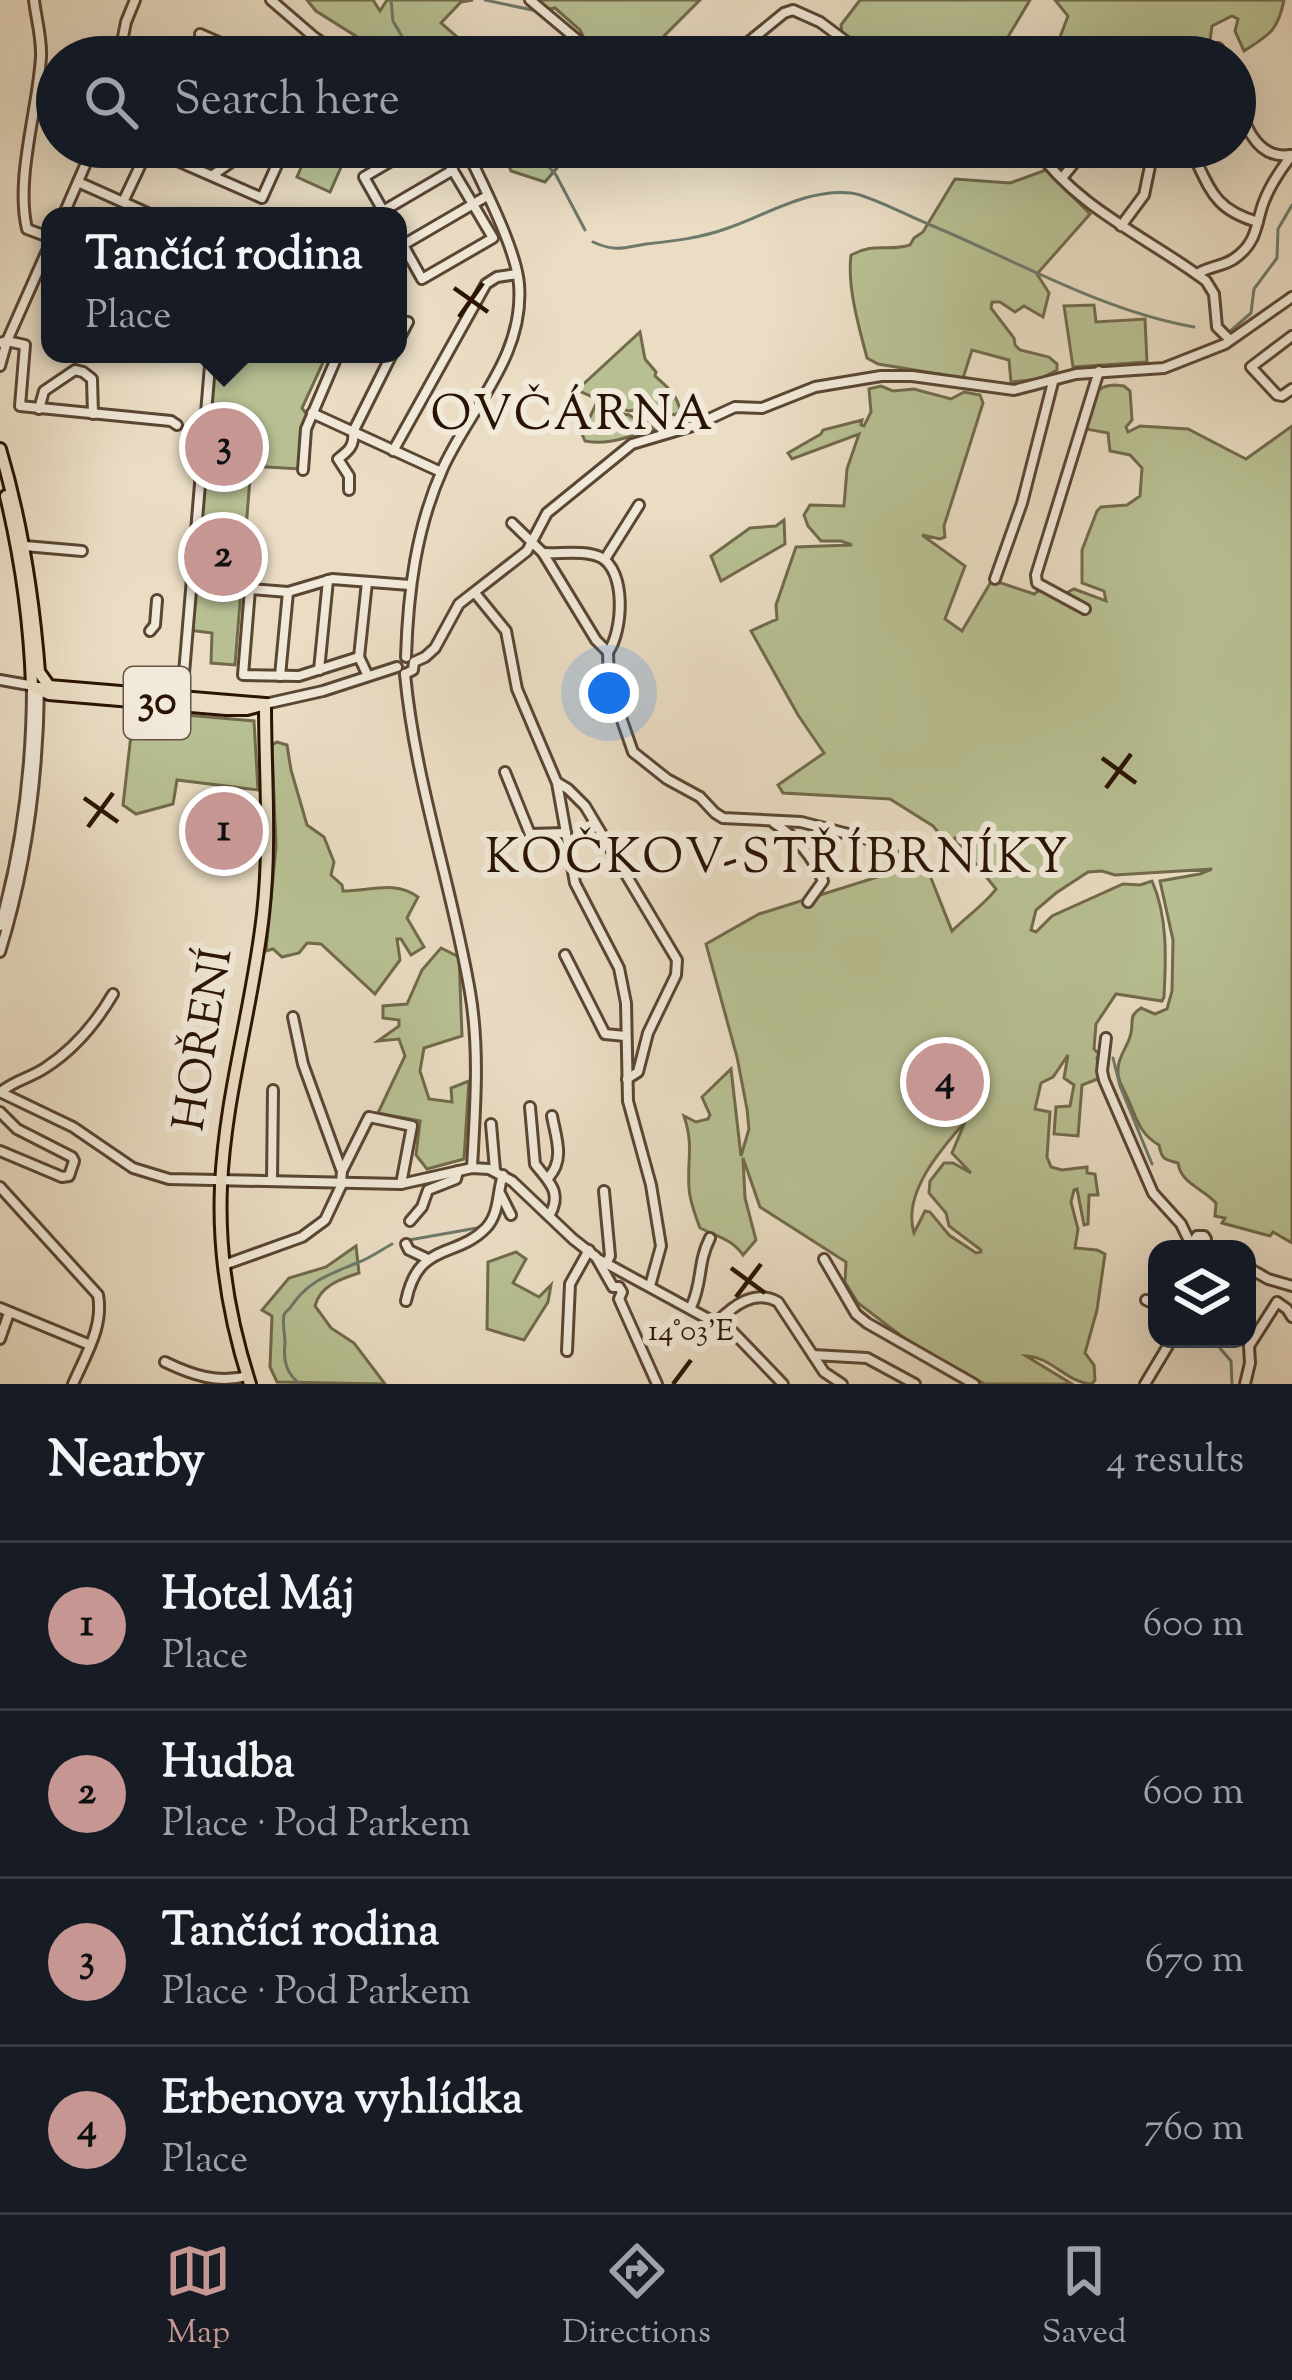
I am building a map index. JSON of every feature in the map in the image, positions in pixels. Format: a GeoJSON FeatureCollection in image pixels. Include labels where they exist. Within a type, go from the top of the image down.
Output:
{"type":"FeatureCollection","features":[{"type":"Feature","properties":{"kind":"main road"},"geometry":{"type":"LineString","coordinates":[[0,449],[26,546],[39,686]]}},
{"type":"Feature","properties":{"kind":"main road"},"geometry":{"type":"LineString","coordinates":[[0,474],[18,550],[39,686]]}},
{"type":"Feature","properties":{"kind":"main road","name":"30"},"geometry":{"type":"LineString","coordinates":[[39,686],[265,704]]}},
{"type":"Feature","properties":{"kind":"main road","name":"HOŘENÍ"},"geometry":{"type":"LineString","coordinates":[[248,1380],[222,1265],[221,1181],[267,871],[265,704]]}},
{"type":"Feature","properties":{"kind":"street"},"geometry":{"type":"LineString","coordinates":[[34,0],[39,36]]}},
{"type":"Feature","properties":{"kind":"street"},"geometry":{"type":"LineString","coordinates":[[123,36],[135,0]]}},
{"type":"Feature","properties":{"kind":"street"},"geometry":{"type":"LineString","coordinates":[[271,0],[314,36]]}},
{"type":"Feature","properties":{"kind":"street"},"geometry":{"type":"LineString","coordinates":[[530,0],[573,36]]}},
{"type":"Feature","properties":{"kind":"street"},"geometry":{"type":"LineString","coordinates":[[756,36],[793,10],[839,36]]}},
{"type":"Feature","properties":{"kind":"street"},"geometry":{"type":"LineString","coordinates":[[200,34],[204,36]]}},
{"type":"Feature","properties":{"kind":"street"},"geometry":{"type":"LineString","coordinates":[[36,89],[24,212],[28,229],[41,234]]}},
{"type":"Feature","properties":{"kind":"street"},"geometry":{"type":"LineString","coordinates":[[1256,143],[1277,157],[1292,155]]}},
{"type":"Feature","properties":{"kind":"street"},"geometry":{"type":"LineString","coordinates":[[1197,274],[1226,265],[1254,239],[1266,196],[1292,155]]}},
{"type":"Feature","properties":{"kind":"street"},"geometry":{"type":"LineString","coordinates":[[66,207],[84,168]]}},
{"type":"Feature","properties":{"kind":"street"},"geometry":{"type":"LineString","coordinates":[[123,202],[139,168]]}},
{"type":"Feature","properties":{"kind":"street"},"geometry":{"type":"LineString","coordinates":[[194,168],[262,198],[275,168]]}},
{"type":"Feature","properties":{"kind":"street"},"geometry":{"type":"LineString","coordinates":[[212,176],[223,168]]}},
{"type":"Feature","properties":{"kind":"street"},"geometry":{"type":"LineString","coordinates":[[380,168],[364,178],[381,207]]}},
{"type":"Feature","properties":{"kind":"street"},"geometry":{"type":"LineString","coordinates":[[265,704],[368,676],[413,670],[410,585],[423,525],[441,472],[509,352],[518,317],[518,274],[474,168]]}},
{"type":"Feature","properties":{"kind":"street"},"geometry":{"type":"LineString","coordinates":[[472,1168],[476,1053],[470,993],[399,660],[425,657],[435,648],[457,607],[534,543],[548,513],[632,444],[696,425],[735,407],[761,407],[815,387],[857,380],[912,376],[1014,390],[1076,374],[1164,368],[1215,349],[1221,334],[1213,289],[1121,226],[1053,168]]}},
{"type":"Feature","properties":{"kind":"street"},"geometry":{"type":"LineString","coordinates":[[1062,178],[1070,168]]}},
{"type":"Feature","properties":{"kind":"street"},"geometry":{"type":"LineString","coordinates":[[1121,226],[1144,195],[1150,168]]}},
{"type":"Feature","properties":{"kind":"street"},"geometry":{"type":"LineString","coordinates":[[1201,168],[1221,204],[1258,222]]}},
{"type":"Feature","properties":{"kind":"street"},"geometry":{"type":"LineString","coordinates":[[396,207],[453,170],[493,238],[422,279],[407,253]]}},
{"type":"Feature","properties":{"kind":"street"},"geometry":{"type":"LineString","coordinates":[[78,182],[134,207]]}},
{"type":"Feature","properties":{"kind":"street"},"geometry":{"type":"LineString","coordinates":[[407,237],[487,196]]}},
{"type":"Feature","properties":{"kind":"street"},"geometry":{"type":"LineString","coordinates":[[0,366],[3,342],[41,263]]}},
{"type":"Feature","properties":{"kind":"street"},"geometry":{"type":"LineString","coordinates":[[393,451],[486,284],[518,274]]}},
{"type":"Feature","properties":{"kind":"street"},"geometry":{"type":"LineString","coordinates":[[1215,349],[1221,334],[1292,296]]}},
{"type":"Feature","properties":{"kind":"street"},"geometry":{"type":"LineString","coordinates":[[1292,335],[1251,367],[1277,395],[1292,388]]}},
{"type":"Feature","properties":{"kind":"street"},"geometry":{"type":"LineString","coordinates":[[3,342],[25,345],[20,406],[177,425]]}},
{"type":"Feature","properties":{"kind":"street"},"geometry":{"type":"LineString","coordinates":[[183,685],[210,363]]}},
{"type":"Feature","properties":{"kind":"street"},"geometry":{"type":"LineString","coordinates":[[303,470],[306,429],[334,363]]}},
{"type":"Feature","properties":{"kind":"street"},"geometry":{"type":"LineString","coordinates":[[349,490],[349,478],[338,459],[350,449],[353,432],[388,363]]}},
{"type":"Feature","properties":{"kind":"street"},"geometry":{"type":"LineString","coordinates":[[39,409],[44,391],[75,370],[92,379],[93,414]]}},
{"type":"Feature","properties":{"kind":"street"},"geometry":{"type":"LineString","coordinates":[[1085,609],[1037,583],[1036,575],[1099,371]]}},
{"type":"Feature","properties":{"kind":"street"},"geometry":{"type":"LineString","coordinates":[[995,579],[1022,503],[1053,382]]}},
{"type":"Feature","properties":{"kind":"street"},"geometry":{"type":"LineString","coordinates":[[312,413],[441,472]]}},
{"type":"Feature","properties":{"kind":"street"},"geometry":{"type":"LineString","coordinates":[[605,559],[639,505]]}},
{"type":"Feature","properties":{"kind":"street"},"geometry":{"type":"LineString","coordinates":[[512,523],[543,554],[608,652],[612,693],[639,759],[700,797],[720,817],[801,822],[887,844]]}},
{"type":"Feature","properties":{"kind":"street"},"geometry":{"type":"LineString","coordinates":[[26,546],[82,551]]}},
{"type":"Feature","properties":{"kind":"street"},"geometry":{"type":"LineString","coordinates":[[543,554],[588,554],[605,559],[616,576],[620,630],[608,652]]}},
{"type":"Feature","properties":{"kind":"street"},"geometry":{"type":"LineString","coordinates":[[359,657],[299,676],[243,675],[250,589],[288,592],[328,580],[410,585]]}},
{"type":"Feature","properties":{"kind":"street"},"geometry":{"type":"LineString","coordinates":[[319,670],[328,580]]}},
{"type":"Feature","properties":{"kind":"street"},"geometry":{"type":"LineString","coordinates":[[368,582],[359,657],[368,676]]}},
{"type":"Feature","properties":{"kind":"street"},"geometry":{"type":"LineString","coordinates":[[280,676],[288,592]]}},
{"type":"Feature","properties":{"kind":"street"},"geometry":{"type":"LineString","coordinates":[[475,593],[506,631],[518,688],[557,782],[574,883],[619,968],[626,1004],[628,1100],[651,1185],[661,1246],[650,1286]]}},
{"type":"Feature","properties":{"kind":"street"},"geometry":{"type":"LineString","coordinates":[[151,631],[157,600]]}},
{"type":"Feature","properties":{"kind":"street"},"geometry":{"type":"LineString","coordinates":[[0,680],[39,686]]}},
{"type":"Feature","properties":{"kind":"street"},"geometry":{"type":"LineString","coordinates":[[0,952],[30,821],[39,686]]}},
{"type":"Feature","properties":{"kind":"street"},"geometry":{"type":"LineString","coordinates":[[0,926],[22,824],[39,686]]}},
{"type":"Feature","properties":{"kind":"street"},"geometry":{"type":"LineString","coordinates":[[505,772],[530,834],[566,832]]}},
{"type":"Feature","properties":{"kind":"street"},"geometry":{"type":"LineString","coordinates":[[557,782],[585,806],[676,960],[676,974],[647,1034],[638,1072],[627,1079]]}},
{"type":"Feature","properties":{"kind":"street"},"geometry":{"type":"LineString","coordinates":[[772,822],[794,838],[824,881],[808,902]]}},
{"type":"Feature","properties":{"kind":"street"},"geometry":{"type":"LineString","coordinates":[[565,955],[605,1034],[625,1036]]}},
{"type":"Feature","properties":{"kind":"street"},"geometry":{"type":"LineString","coordinates":[[113,994],[73,1047],[43,1070],[0,1092],[73,1126],[142,1172],[169,1179],[400,1184],[472,1168],[499,1173],[603,1261],[734,1333],[783,1384]]}},
{"type":"Feature","properties":{"kind":"street"},"geometry":{"type":"LineString","coordinates":[[293,1017],[302,1064],[342,1171]]}},
{"type":"Feature","properties":{"kind":"street"},"geometry":{"type":"LineString","coordinates":[[1106,1038],[1104,1080],[1153,1192],[1191,1240]]}},
{"type":"Feature","properties":{"kind":"street"},"geometry":{"type":"LineString","coordinates":[[272,1180],[273,1090]]}},
{"type":"Feature","properties":{"kind":"street"},"geometry":{"type":"LineString","coordinates":[[530,1107],[536,1168],[549,1177],[555,1205],[549,1216]]}},
{"type":"Feature","properties":{"kind":"street"},"geometry":{"type":"LineString","coordinates":[[0,1112],[17,1130],[74,1162],[69,1176],[62,1177],[0,1150]]}},
{"type":"Feature","properties":{"kind":"street"},"geometry":{"type":"LineString","coordinates":[[549,1177],[558,1167],[559,1152],[552,1116]]}},
{"type":"Feature","properties":{"kind":"street"},"geometry":{"type":"LineString","coordinates":[[222,1265],[302,1238],[325,1220],[342,1171],[369,1117],[412,1126],[400,1184]]}},
{"type":"Feature","properties":{"kind":"street"},"geometry":{"type":"LineString","coordinates":[[406,1300],[428,1259],[490,1224],[500,1192],[490,1124]]}},
{"type":"Feature","properties":{"kind":"street"},"geometry":{"type":"LineString","coordinates":[[410,1221],[428,1190],[456,1179],[458,1171]]}},
{"type":"Feature","properties":{"kind":"street"},"geometry":{"type":"LineString","coordinates":[[0,1187],[98,1295],[101,1310],[73,1384]]}},
{"type":"Feature","properties":{"kind":"street"},"geometry":{"type":"LineString","coordinates":[[603,1261],[610,1256],[604,1191]]}},
{"type":"Feature","properties":{"kind":"street"},"geometry":{"type":"LineString","coordinates":[[500,1192],[512,1215]]}},
{"type":"Feature","properties":{"kind":"street"},"geometry":{"type":"LineString","coordinates":[[691,1307],[698,1293],[698,1264],[710,1238]]}},
{"type":"Feature","properties":{"kind":"street"},"geometry":{"type":"LineString","coordinates":[[406,1244],[428,1259]]}},
{"type":"Feature","properties":{"kind":"street"},"geometry":{"type":"LineString","coordinates":[[567,1351],[570,1284],[589,1250]]}},
{"type":"Feature","properties":{"kind":"street"},"geometry":{"type":"LineString","coordinates":[[824,1259],[856,1314],[974,1384]]}},
{"type":"Feature","properties":{"kind":"street"},"geometry":{"type":"LineString","coordinates":[[603,1261],[657,1384]]}},
{"type":"Feature","properties":{"kind":"street"},"geometry":{"type":"LineString","coordinates":[[1256,1272],[1292,1286]]}},
{"type":"Feature","properties":{"kind":"street"},"geometry":{"type":"LineString","coordinates":[[618,1292],[650,1286]]}},
{"type":"Feature","properties":{"kind":"street"},"geometry":{"type":"LineString","coordinates":[[717,1322],[750,1298],[772,1297],[824,1372],[842,1384]]}},
{"type":"Feature","properties":{"kind":"street"},"geometry":{"type":"LineString","coordinates":[[1245,1384],[1249,1346],[1277,1302],[1292,1317]]}},
{"type":"Feature","properties":{"kind":"street"},"geometry":{"type":"LineString","coordinates":[[0,1339],[5,1311],[90,1345]]}},
{"type":"Feature","properties":{"kind":"street"},"geometry":{"type":"LineString","coordinates":[[1145,1384],[1167,1348]]}},
{"type":"Feature","properties":{"kind":"street"},"geometry":{"type":"LineString","coordinates":[[812,1355],[867,1358],[915,1384]]}},
{"type":"Feature","properties":{"kind":"street"},"geometry":{"type":"LineString","coordinates":[[165,1362],[207,1378],[248,1380]]}},
{"type":"Feature","properties":{"kind":"green space"},"geometry":{"type":"Polygon","coordinates":[[[307,0],[373,0],[380,11],[387,0],[473,0],[461,2],[441,23],[456,36],[356,36],[307,0]]]}},
{"type":"Feature","properties":{"kind":"green space"},"geometry":{"type":"Polygon","coordinates":[[[535,0],[700,0],[664,36],[583,36],[555,8],[546,10],[535,0]]]}},
{"type":"Feature","properties":{"kind":"green space"},"geometry":{"type":"Polygon","coordinates":[[[860,0],[1030,0],[1009,36],[846,36],[841,25],[860,0]]]}},
{"type":"Feature","properties":{"kind":"green space"},"geometry":{"type":"Polygon","coordinates":[[[1055,0],[1284,0],[1279,19],[1256,44],[1256,36],[1237,36],[1238,19],[1232,16],[1212,26],[1211,36],[1060,36],[1068,16],[1055,0]]]}},
{"type":"Feature","properties":{"kind":"green space"},"geometry":{"type":"Polygon","coordinates":[[[301,168],[341,168],[330,192],[297,177],[301,168]]]}},
{"type":"Feature","properties":{"kind":"green space"},"geometry":{"type":"Polygon","coordinates":[[[510,168],[557,168],[545,182],[510,168]]]}},
{"type":"Feature","properties":{"kind":"green space"},"geometry":{"type":"Polygon","coordinates":[[[1046,170],[1090,214],[1037,274],[1049,293],[1043,317],[1024,306],[1015,312],[992,302],[991,308],[1020,350],[1049,357],[1057,370],[1040,379],[1011,382],[1009,360],[972,350],[963,378],[878,364],[867,358],[852,293],[851,255],[910,245],[955,179],[1010,183],[1046,170]]]}},
{"type":"Feature","properties":{"kind":"green space"},"geometry":{"type":"Polygon","coordinates":[[[1094,305],[1096,322],[1145,319],[1147,362],[1073,367],[1064,306],[1094,305]]]}},
{"type":"Feature","properties":{"kind":"green space"},"geometry":{"type":"Polygon","coordinates":[[[640,332],[645,359],[677,400],[680,411],[675,415],[644,408],[629,411],[597,402],[577,390],[640,332]]]}},
{"type":"Feature","properties":{"kind":"green space"},"geometry":{"type":"Polygon","coordinates":[[[212,363],[323,363],[302,408],[307,415],[300,469],[251,466],[235,665],[211,663],[212,633],[188,630],[212,363]]]}},
{"type":"Feature","properties":{"kind":"green space"},"geometry":{"type":"Polygon","coordinates":[[[1106,386],[1124,386],[1130,391],[1128,432],[1140,426],[1188,429],[1246,459],[1292,426],[1292,1243],[1273,1232],[1270,1236],[1222,1223],[1225,1218],[1215,1216],[1216,1203],[1188,1181],[1178,1163],[1164,1158],[1159,1145],[1142,1130],[1118,1077],[1134,1014],[1141,1008],[1155,1014],[1167,1009],[1172,991],[1173,940],[1160,881],[1212,869],[1115,875],[1088,872],[1036,910],[1031,930],[1036,932],[1052,916],[1123,884],[1152,881],[1161,909],[1165,953],[1162,1001],[1116,994],[1096,1024],[1094,1049],[1099,1054],[1100,1078],[1082,1085],[1078,1136],[1054,1134],[1056,1107],[1070,1106],[1074,1085],[1064,1078],[1068,1055],[1053,1077],[1041,1083],[1035,1109],[1050,1112],[1047,1157],[1051,1167],[1087,1167],[1087,1173],[1095,1174],[1098,1195],[1089,1195],[1088,1224],[1084,1225],[1077,1189],[1071,1202],[1078,1229],[1075,1248],[1105,1254],[1085,1353],[1094,1365],[1095,1380],[1083,1383],[1026,1356],[1072,1384],[985,1384],[921,1351],[858,1303],[845,1282],[846,1262],[760,1207],[743,1158],[745,1198],[756,1240],[743,1255],[700,1228],[690,1193],[684,1116],[696,1122],[708,1119],[702,1097],[731,1069],[741,1156],[749,1129],[747,1109],[706,944],[759,914],[884,875],[900,850],[925,863],[952,931],[996,889],[955,838],[947,843],[933,826],[890,799],[783,793],[778,785],[824,753],[751,631],[777,619],[776,605],[796,547],[852,545],[821,541],[804,515],[810,505],[844,506],[847,469],[859,434],[792,459],[788,453],[823,430],[862,420],[864,426],[871,412],[869,389],[914,389],[951,399],[964,392],[980,395],[983,403],[944,526],[945,537],[922,535],[965,566],[945,619],[962,631],[992,580],[1034,594],[1046,586],[1066,593],[1074,589],[1106,601],[1104,591],[1082,583],[1082,550],[1101,507],[1127,505],[1140,496],[1142,468],[1130,455],[1110,451],[1108,433],[1084,425],[1093,398],[1106,386]],[[965,1122],[918,1188],[913,1203],[914,1233],[925,1211],[930,1212],[949,1235],[981,1252],[949,1226],[946,1213],[929,1193],[930,1181],[944,1163],[971,1173],[952,1153],[965,1122]]]}},
{"type":"Feature","properties":{"kind":"green space"},"geometry":{"type":"Polygon","coordinates":[[[596,404],[646,422],[655,430],[612,441],[585,441],[582,434],[596,404]]]}},
{"type":"Feature","properties":{"kind":"green space"},"geometry":{"type":"Polygon","coordinates":[[[784,520],[785,544],[721,581],[711,556],[750,528],[776,526],[784,520]]]}},
{"type":"Feature","properties":{"kind":"green space"},"geometry":{"type":"Polygon","coordinates":[[[151,712],[254,721],[258,790],[177,780],[173,804],[136,814],[123,805],[131,735],[151,712]]]}},
{"type":"Feature","properties":{"kind":"green space"},"geometry":{"type":"Polygon","coordinates":[[[272,745],[287,745],[307,825],[324,837],[334,862],[331,875],[343,891],[391,888],[418,897],[407,918],[424,947],[411,955],[397,939],[400,960],[375,994],[321,944],[307,943],[299,953],[282,957],[273,949],[266,951],[276,847],[272,745]]]}},
{"type":"Feature","properties":{"kind":"green space"},"geometry":{"type":"Polygon","coordinates":[[[441,948],[459,957],[462,1036],[424,1048],[420,1071],[429,1099],[452,1102],[451,1088],[469,1081],[464,1159],[427,1169],[416,1155],[420,1121],[378,1113],[405,1056],[399,1039],[378,1041],[399,1026],[399,1020],[383,1018],[383,1006],[407,1004],[422,970],[441,948]]]}},
{"type":"Feature","properties":{"kind":"green space"},"geometry":{"type":"Polygon","coordinates":[[[356,1246],[359,1273],[326,1288],[315,1306],[331,1328],[354,1343],[385,1384],[277,1382],[270,1367],[272,1316],[262,1310],[289,1278],[326,1267],[356,1246]]]}},
{"type":"Feature","properties":{"kind":"green space"},"geometry":{"type":"Polygon","coordinates":[[[516,1252],[526,1259],[513,1283],[539,1297],[551,1285],[548,1302],[524,1340],[487,1329],[488,1262],[516,1252]]]}},
{"type":"Feature","properties":{"kind":"waterway"},"geometry":{"type":"LineString","coordinates":[[391,0],[393,21],[402,36]]}},
{"type":"Feature","properties":{"kind":"waterway"},"geometry":{"type":"LineString","coordinates":[[485,0],[537,11]]}},
{"type":"Feature","properties":{"kind":"waterway"},"geometry":{"type":"LineString","coordinates":[[550,168],[585,230]]}},
{"type":"Feature","properties":{"kind":"waterway"},"geometry":{"type":"LineString","coordinates":[[593,242],[619,248],[687,239],[803,198],[851,193],[1091,296],[1194,327]]}},
{"type":"Feature","properties":{"kind":"waterway"},"geometry":{"type":"LineString","coordinates":[[1227,334],[1251,313],[1254,289],[1277,258],[1278,229],[1292,205]]}},
{"type":"Feature","properties":{"kind":"waterway"},"geometry":{"type":"LineString","coordinates":[[1113,1058],[1152,1164]]}},
{"type":"Feature","properties":{"kind":"waterway"},"geometry":{"type":"LineString","coordinates":[[409,1240],[477,1228]]}},
{"type":"Feature","properties":{"kind":"waterway"},"geometry":{"type":"LineString","coordinates":[[300,1384],[285,1361],[285,1313],[312,1285],[392,1244]]}},
{"type":"Feature","properties":{"kind":"waterway"},"geometry":{"type":"LineString","coordinates":[[1220,1348],[1231,1361],[1232,1384]]}},
{"type":"Feature","properties":{"kind":"place","name":"Tančící rodina"},"geometry":{"type":"Point","coordinates":[224,447]}},
{"type":"Feature","properties":{"kind":"place","name":"Hudba"},"geometry":{"type":"Point","coordinates":[223,557]}},
{"type":"Feature","properties":{"kind":"place","name":"Hotel Máj"},"geometry":{"type":"Point","coordinates":[224,831]}},
{"type":"Feature","properties":{"kind":"place","name":"Erbenova vyhlídka"},"geometry":{"type":"Point","coordinates":[945,1082]}},
{"type":"Feature","properties":{"kind":"district","name":"OVČÁRNA"},"geometry":{"type":"Point","coordinates":[573,417]}},
{"type":"Feature","properties":{"kind":"district","name":"KOČKOV-STŘÍBRNÍKY"},"geometry":{"type":"Point","coordinates":[778,860]}}]}
